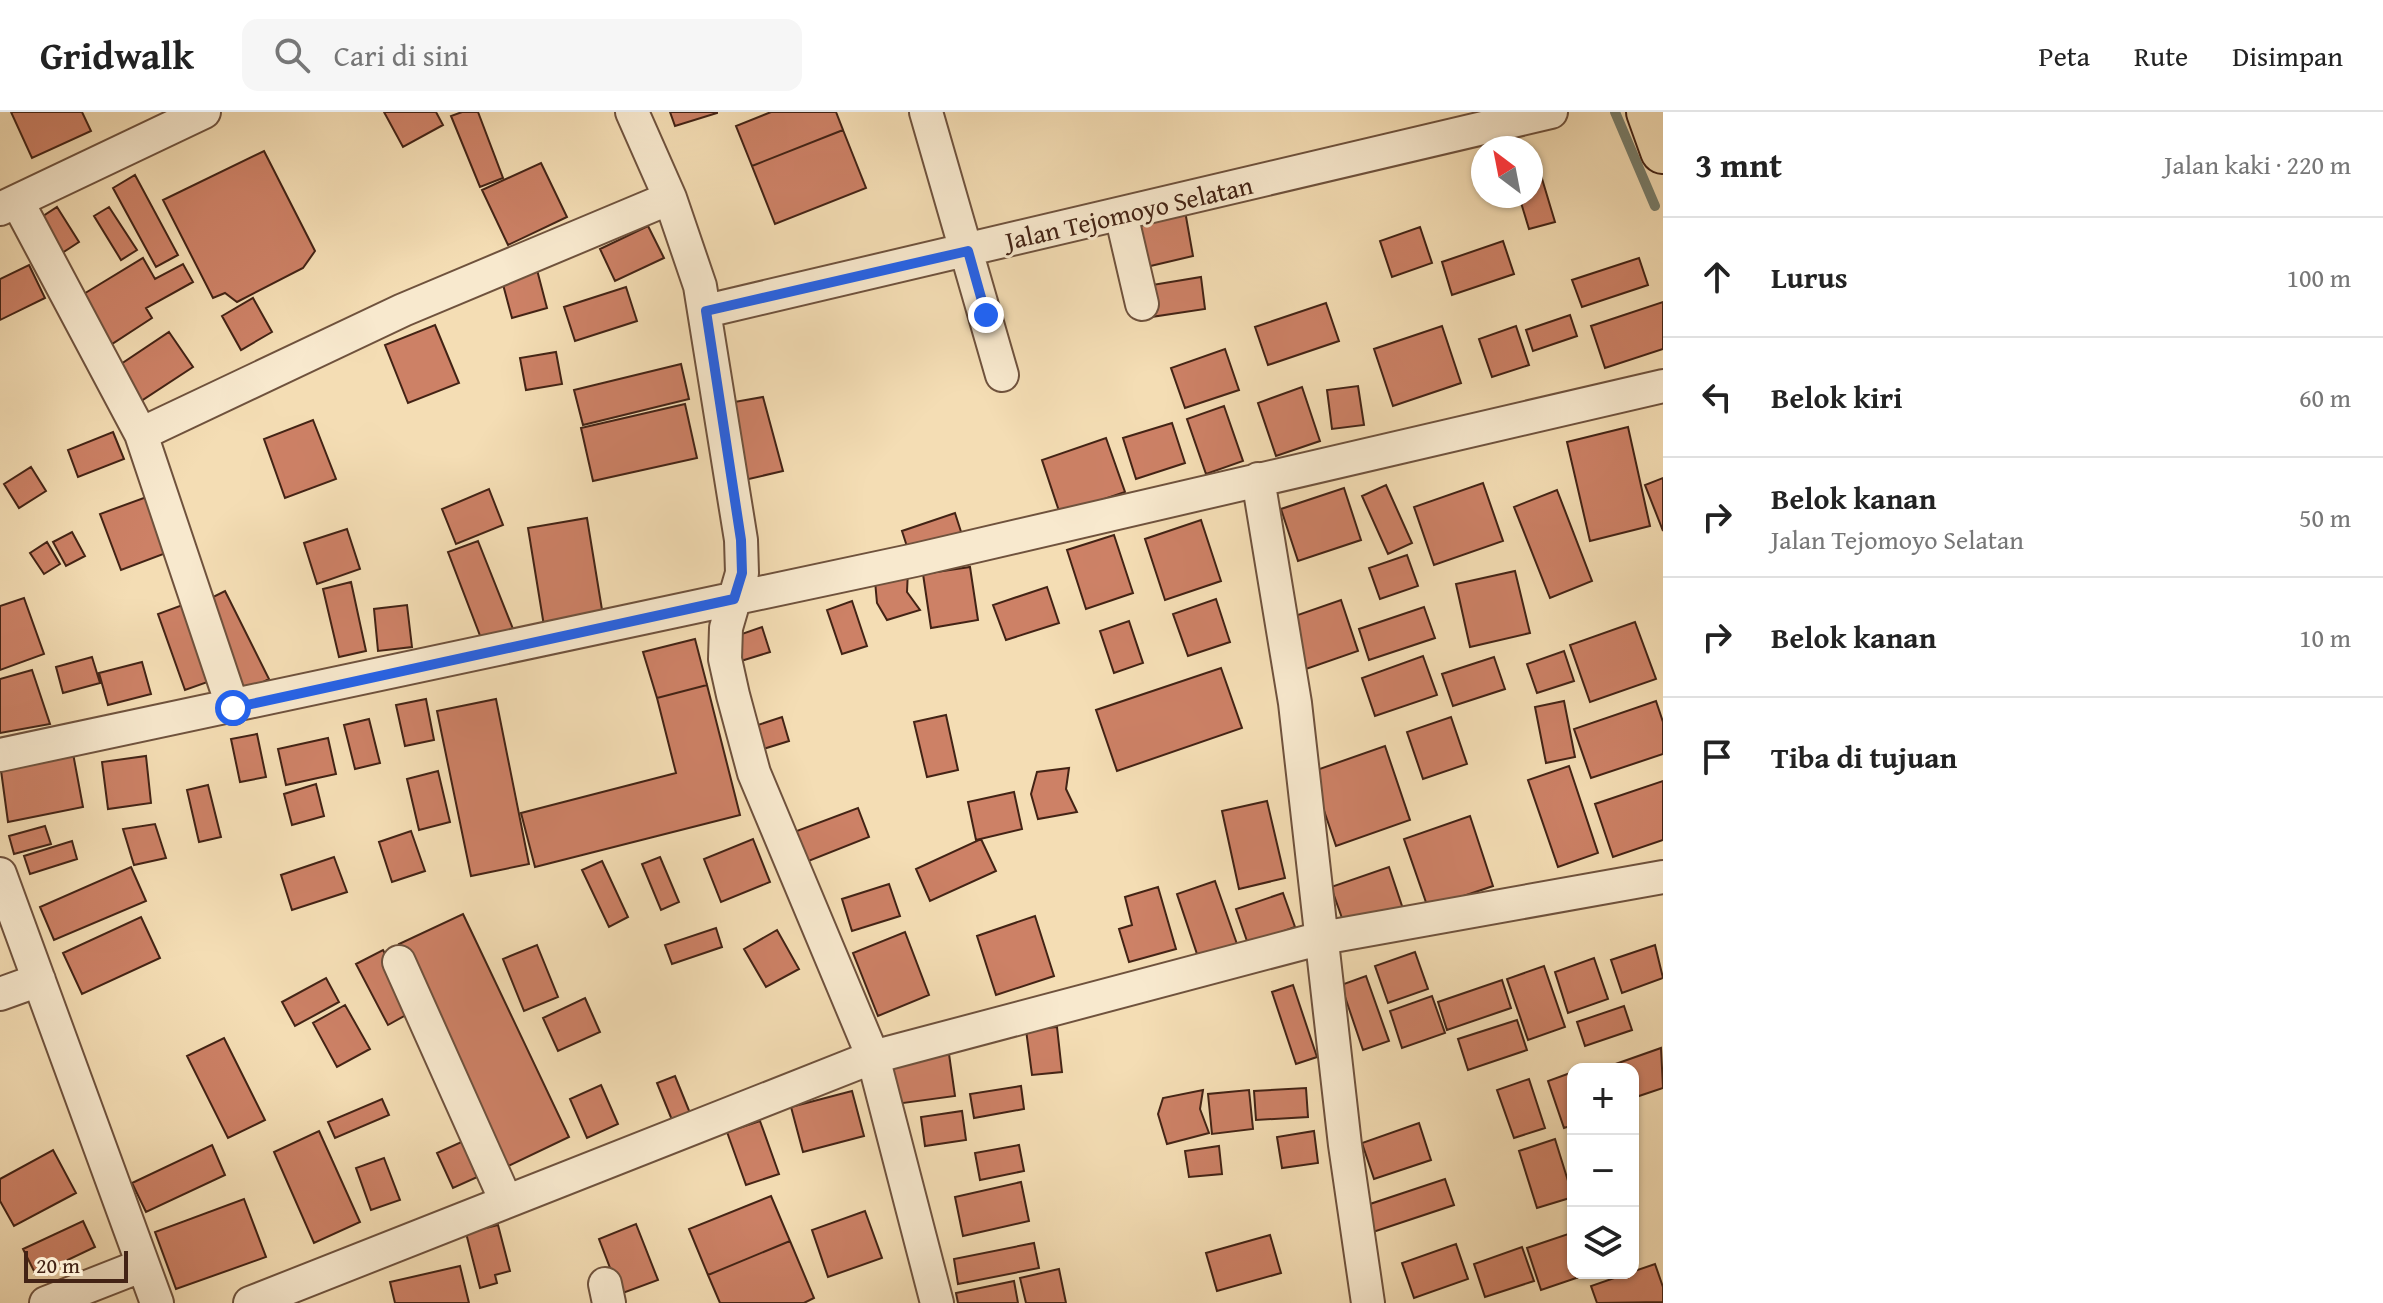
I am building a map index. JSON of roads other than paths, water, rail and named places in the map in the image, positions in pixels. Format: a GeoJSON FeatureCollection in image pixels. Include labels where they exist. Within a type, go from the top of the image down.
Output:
{"type":"FeatureCollection","features":[{"type":"Feature","properties":{"kind":"main road"},"geometry":{"type":"LineString","coordinates":[[1649,112],[1663,151]]}},
{"type":"Feature","properties":{"kind":"street"},"geometry":{"type":"LineString","coordinates":[[204,112],[8,205],[141,434],[233,708]]}},
{"type":"Feature","properties":{"kind":"street"},"geometry":{"type":"LineString","coordinates":[[632,112],[670,198],[706,311],[741,540],[742,573],[726,628],[725,659],[754,773],[873,1057],[937,1303]]}},
{"type":"Feature","properties":{"kind":"street"},"geometry":{"type":"LineString","coordinates":[[926,112],[1002,375]]}},
{"type":"Feature","properties":{"kind":"street","name":"Jalan Tejomoyo Selatan"},"geometry":{"type":"LineString","coordinates":[[706,311],[1551,112]]}},
{"type":"Feature","properties":{"kind":"street"},"geometry":{"type":"LineString","coordinates":[[141,434],[403,310],[670,198]]}},
{"type":"Feature","properties":{"kind":"street"},"geometry":{"type":"LineString","coordinates":[[1121,214],[1142,304]]}},
{"type":"Feature","properties":{"kind":"street"},"geometry":{"type":"LineString","coordinates":[[0,755],[233,708],[734,599],[1663,386]]}},
{"type":"Feature","properties":{"kind":"street"},"geometry":{"type":"LineString","coordinates":[[1258,479],[1295,703],[1345,1145],[1368,1303]]}},
{"type":"Feature","properties":{"kind":"street"},"geometry":{"type":"LineString","coordinates":[[0,874],[157,1303]]}},
{"type":"Feature","properties":{"kind":"street"},"geometry":{"type":"LineString","coordinates":[[250,1303],[873,1057],[1322,938],[1660,887]]}},
{"type":"Feature","properties":{"kind":"street"},"geometry":{"type":"LineString","coordinates":[[399,962],[506,1201]]}},
{"type":"Feature","properties":{"kind":"street"},"geometry":{"type":"LineString","coordinates":[[0,994],[39,980]]}},
{"type":"Feature","properties":{"kind":"street"},"geometry":{"type":"LineString","coordinates":[[46,1303],[143,1265]]}},
{"type":"Feature","properties":{"kind":"waterway"},"geometry":{"type":"LineString","coordinates":[[1615,112],[1655,206]]}}]}
